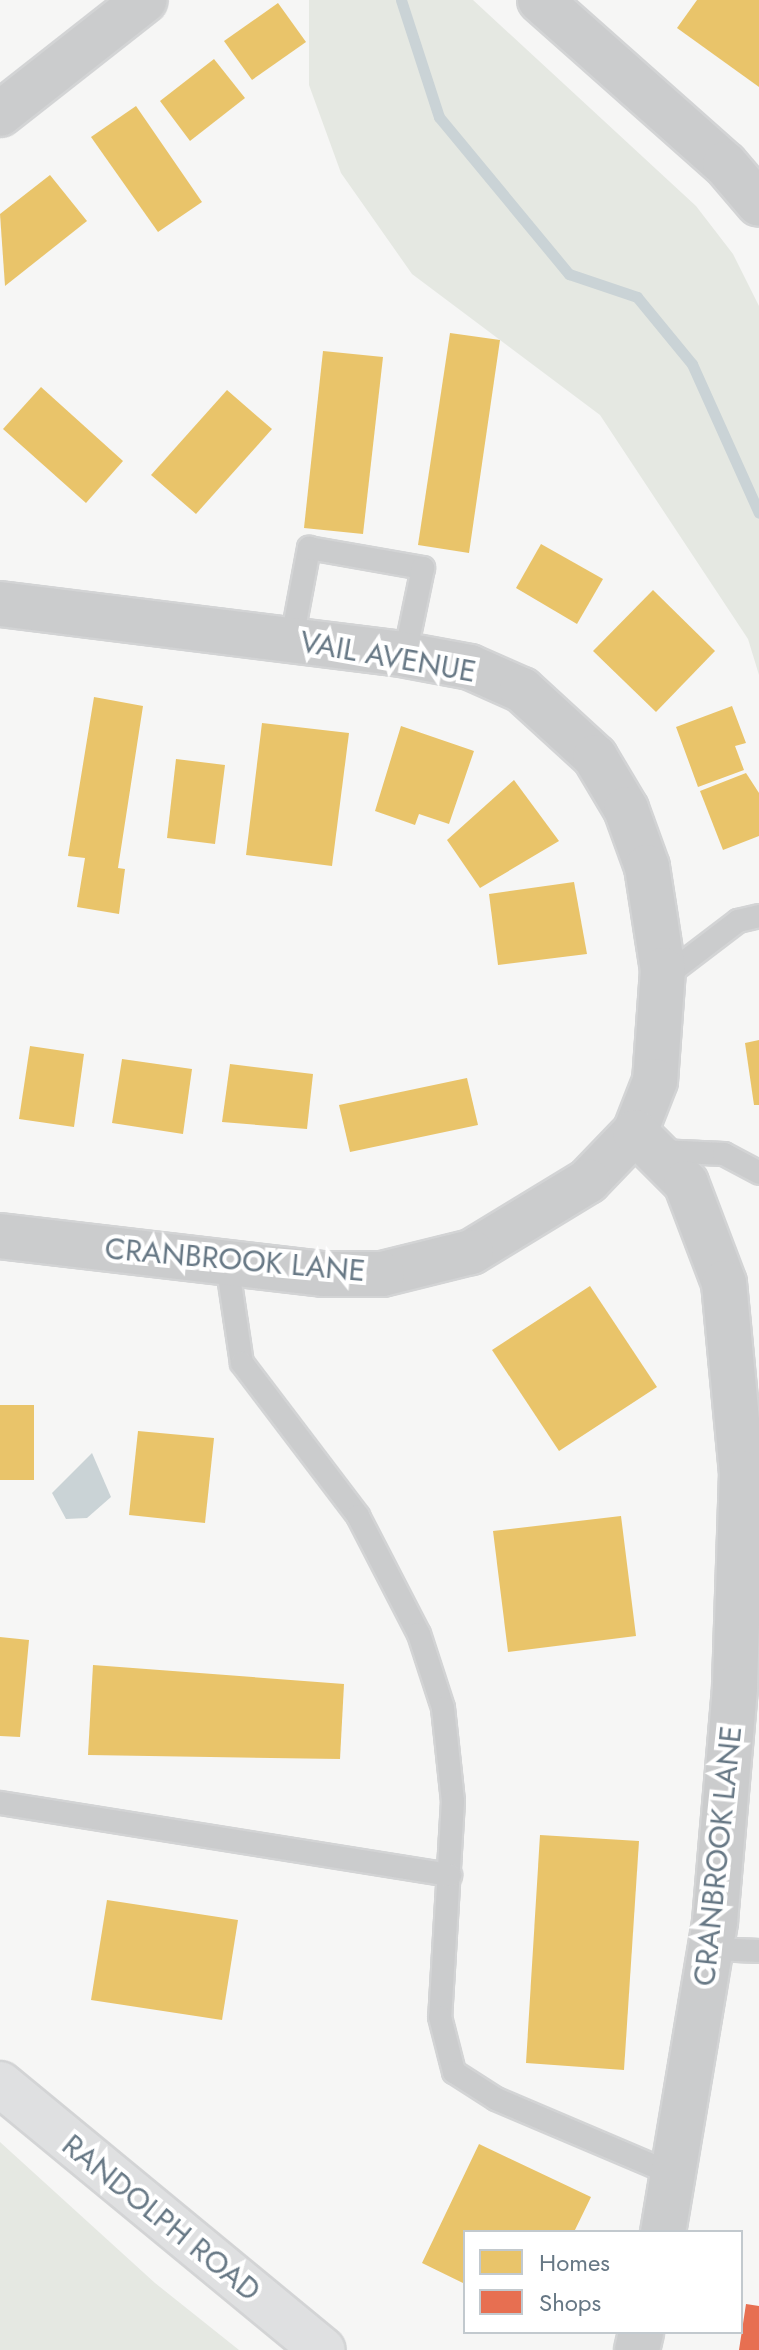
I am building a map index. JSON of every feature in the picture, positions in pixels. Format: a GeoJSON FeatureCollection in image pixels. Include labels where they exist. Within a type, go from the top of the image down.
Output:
{"type":"FeatureCollection","features":[{"type":"Feature","properties":{"kind":"main road","name":"RANDOLPH ROAD"},"geometry":{"type":"LineString","coordinates":[[0,2084],[323,2350]]}},
{"type":"Feature","properties":{"kind":"street"},"geometry":{"type":"LineString","coordinates":[[0,114],[145,0]]}},
{"type":"Feature","properties":{"kind":"street"},"geometry":{"type":"LineString","coordinates":[[540,0],[725,164],[759,204]]}},
{"type":"Feature","properties":{"kind":"street","name":"VAIL AVENUE"},"geometry":{"type":"LineString","coordinates":[[0,604],[405,655],[470,667],[522,690],[595,757],[647,867],[662,979],[655,1081],[646,1142]]}},
{"type":"Feature","properties":{"kind":"street","name":"CRANBROOK LANE"},"geometry":{"type":"LineString","coordinates":[[0,1236],[323,1274],[382,1274],[440,1263],[501,1236],[646,1142],[686,1183],[704,1221],[746,1353],[742,1525],[747,1688],[711,1949],[663,2230]]}},
{"type":"Feature","properties":{"kind":"lane"},"geometry":{"type":"LineString","coordinates":[[292,639],[309,548],[423,568],[405,655]]}},
{"type":"Feature","properties":{"kind":"lane"},"geometry":{"type":"LineString","coordinates":[[662,979],[738,921],[759,916]]}},
{"type":"Feature","properties":{"kind":"lane"},"geometry":{"type":"LineString","coordinates":[[646,1142],[724,1154],[759,1173]]}},
{"type":"Feature","properties":{"kind":"lane"},"geometry":{"type":"LineString","coordinates":[[227,1263],[242,1363],[358,1516],[419,1634],[443,1708],[453,1801],[440,2017],[454,2072],[496,2099],[675,2175]]}},
{"type":"Feature","properties":{"kind":"lane"},"geometry":{"type":"LineString","coordinates":[[0,1803],[450,1875]]}},
{"type":"Feature","properties":{"kind":"lane"},"geometry":{"type":"LineString","coordinates":[[711,1949],[759,1951]]}},
{"type":"Feature","properties":{"kind":"shaded area"},"geometry":{"type":"Polygon","coordinates":[[[309,0],[473,0],[696,206],[733,254],[759,306],[759,675],[748,639],[600,415],[412,274],[341,173],[309,85],[309,0]]]}},
{"type":"Feature","properties":{"kind":"shaded area"},"geometry":{"type":"Polygon","coordinates":[[[92,1453],[111,1497],[87,1518],[66,1519],[52,1493],[92,1453]]]}},
{"type":"Feature","properties":{"kind":"shaded area"},"geometry":{"type":"Polygon","coordinates":[[[0,2142],[155,2283],[239,2350],[0,2350],[0,2142]]]}},
{"type":"Feature","properties":{"kind":"building: Homes"},"geometry":{"type":"Polygon","coordinates":[[[697,0],[759,0],[759,87],[677,28],[697,0]]]}},
{"type":"Feature","properties":{"kind":"building: Homes"},"geometry":{"type":"Polygon","coordinates":[[[278,3],[306,42],[252,80],[224,41],[278,3]]]}},
{"type":"Feature","properties":{"kind":"building: Homes"},"geometry":{"type":"Polygon","coordinates":[[[214,59],[245,98],[190,141],[160,101],[214,59]]]}},
{"type":"Feature","properties":{"kind":"building: Homes"},"geometry":{"type":"Polygon","coordinates":[[[136,106],[202,202],[158,232],[91,137],[136,106]]]}},
{"type":"Feature","properties":{"kind":"building: Homes"},"geometry":{"type":"Polygon","coordinates":[[[50,175],[87,221],[5,286],[0,214],[50,175]]]}},
{"type":"Feature","properties":{"kind":"building: Homes"},"geometry":{"type":"Polygon","coordinates":[[[450,333],[500,340],[469,553],[418,545],[450,333]]]}},
{"type":"Feature","properties":{"kind":"building: Homes"},"geometry":{"type":"Polygon","coordinates":[[[323,351],[383,357],[363,534],[304,528],[323,351]]]}},
{"type":"Feature","properties":{"kind":"building: Homes"},"geometry":{"type":"Polygon","coordinates":[[[41,387],[123,461],[86,503],[3,429],[41,387]]]}},
{"type":"Feature","properties":{"kind":"building: Homes"},"geometry":{"type":"Polygon","coordinates":[[[227,390],[272,429],[196,514],[151,475],[227,390]]]}},
{"type":"Feature","properties":{"kind":"building: Homes"},"geometry":{"type":"Polygon","coordinates":[[[541,544],[603,579],[577,624],[516,588],[541,544]]]}},
{"type":"Feature","properties":{"kind":"building: Homes"},"geometry":{"type":"Polygon","coordinates":[[[653,590],[715,651],[656,712],[593,651],[653,590]]]}},
{"type":"Feature","properties":{"kind":"building: Homes"},"geometry":{"type":"Polygon","coordinates":[[[94,697],[143,706],[118,868],[125,869],[119,914],[77,907],[85,858],[68,856],[94,697]]]}},
{"type":"Feature","properties":{"kind":"building: Homes"},"geometry":{"type":"Polygon","coordinates":[[[732,706],[746,743],[735,746],[744,770],[698,787],[676,727],[732,706]]]}},
{"type":"Feature","properties":{"kind":"building: Homes"},"geometry":{"type":"Polygon","coordinates":[[[262,723],[349,733],[332,866],[246,855],[262,723]]]}},
{"type":"Feature","properties":{"kind":"building: Homes"},"geometry":{"type":"Polygon","coordinates":[[[401,726],[474,751],[449,824],[419,814],[415,825],[375,811],[401,726]]]}},
{"type":"Feature","properties":{"kind":"building: Homes"},"geometry":{"type":"Polygon","coordinates":[[[176,759],[225,765],[215,844],[167,838],[176,759]]]}},
{"type":"Feature","properties":{"kind":"building: Homes"},"geometry":{"type":"Polygon","coordinates":[[[746,773],[759,793],[759,836],[723,850],[700,791],[746,773]]]}},
{"type":"Feature","properties":{"kind":"building: Homes"},"geometry":{"type":"Polygon","coordinates":[[[514,780],[559,841],[480,888],[447,840],[514,780]]]}},
{"type":"Feature","properties":{"kind":"building: Homes"},"geometry":{"type":"Polygon","coordinates":[[[574,882],[587,954],[498,965],[489,894],[574,882]]]}},
{"type":"Feature","properties":{"kind":"building: Homes"},"geometry":{"type":"Polygon","coordinates":[[[759,1040],[759,1105],[754,1105],[745,1043],[759,1040]]]}},
{"type":"Feature","properties":{"kind":"building: Homes"},"geometry":{"type":"Polygon","coordinates":[[[30,1046],[84,1054],[74,1127],[19,1119],[30,1046]]]}},
{"type":"Feature","properties":{"kind":"building: Homes"},"geometry":{"type":"Polygon","coordinates":[[[122,1059],[192,1069],[183,1134],[112,1123],[122,1059]]]}},
{"type":"Feature","properties":{"kind":"building: Homes"},"geometry":{"type":"Polygon","coordinates":[[[230,1064],[313,1074],[307,1129],[222,1122],[230,1064]]]}},
{"type":"Feature","properties":{"kind":"building: Homes"},"geometry":{"type":"Polygon","coordinates":[[[467,1078],[478,1125],[350,1152],[339,1105],[467,1078]]]}},
{"type":"Feature","properties":{"kind":"building: Homes"},"geometry":{"type":"Polygon","coordinates":[[[590,1286],[657,1387],[559,1451],[492,1350],[590,1286]]]}},
{"type":"Feature","properties":{"kind":"building: Homes"},"geometry":{"type":"Polygon","coordinates":[[[0,1405],[34,1405],[34,1480],[0,1480],[0,1405]]]}},
{"type":"Feature","properties":{"kind":"building: Homes"},"geometry":{"type":"Polygon","coordinates":[[[138,1431],[214,1438],[205,1523],[129,1515],[138,1431]]]}},
{"type":"Feature","properties":{"kind":"building: Homes"},"geometry":{"type":"Polygon","coordinates":[[[621,1516],[636,1636],[508,1652],[493,1531],[621,1516]]]}},
{"type":"Feature","properties":{"kind":"building: Homes"},"geometry":{"type":"Polygon","coordinates":[[[0,1637],[29,1640],[20,1737],[0,1736],[0,1637]]]}},
{"type":"Feature","properties":{"kind":"building: Homes"},"geometry":{"type":"Polygon","coordinates":[[[93,1665],[344,1684],[340,1759],[88,1755],[93,1665]]]}},
{"type":"Feature","properties":{"kind":"building: Homes"},"geometry":{"type":"Polygon","coordinates":[[[540,1835],[639,1841],[624,2070],[526,2063],[540,1835]]]}},
{"type":"Feature","properties":{"kind":"building: Homes"},"geometry":{"type":"Polygon","coordinates":[[[107,1900],[238,1920],[222,2020],[91,2000],[107,1900]]]}},
{"type":"Feature","properties":{"kind":"building: Homes"},"geometry":{"type":"Polygon","coordinates":[[[479,2144],[591,2197],[575,2230],[463,2230],[463,2283],[422,2263],[479,2144]]]}},
{"type":"Feature","properties":{"kind":"building: Shops"},"geometry":{"type":"Polygon","coordinates":[[[746,2304],[759,2306],[759,2350],[739,2350],[746,2304]]]}},
{"type":"Feature","properties":{"kind":"waterway"},"geometry":{"type":"LineString","coordinates":[[401,0],[439,117],[569,274],[637,297],[692,364],[759,513]]}}]}
